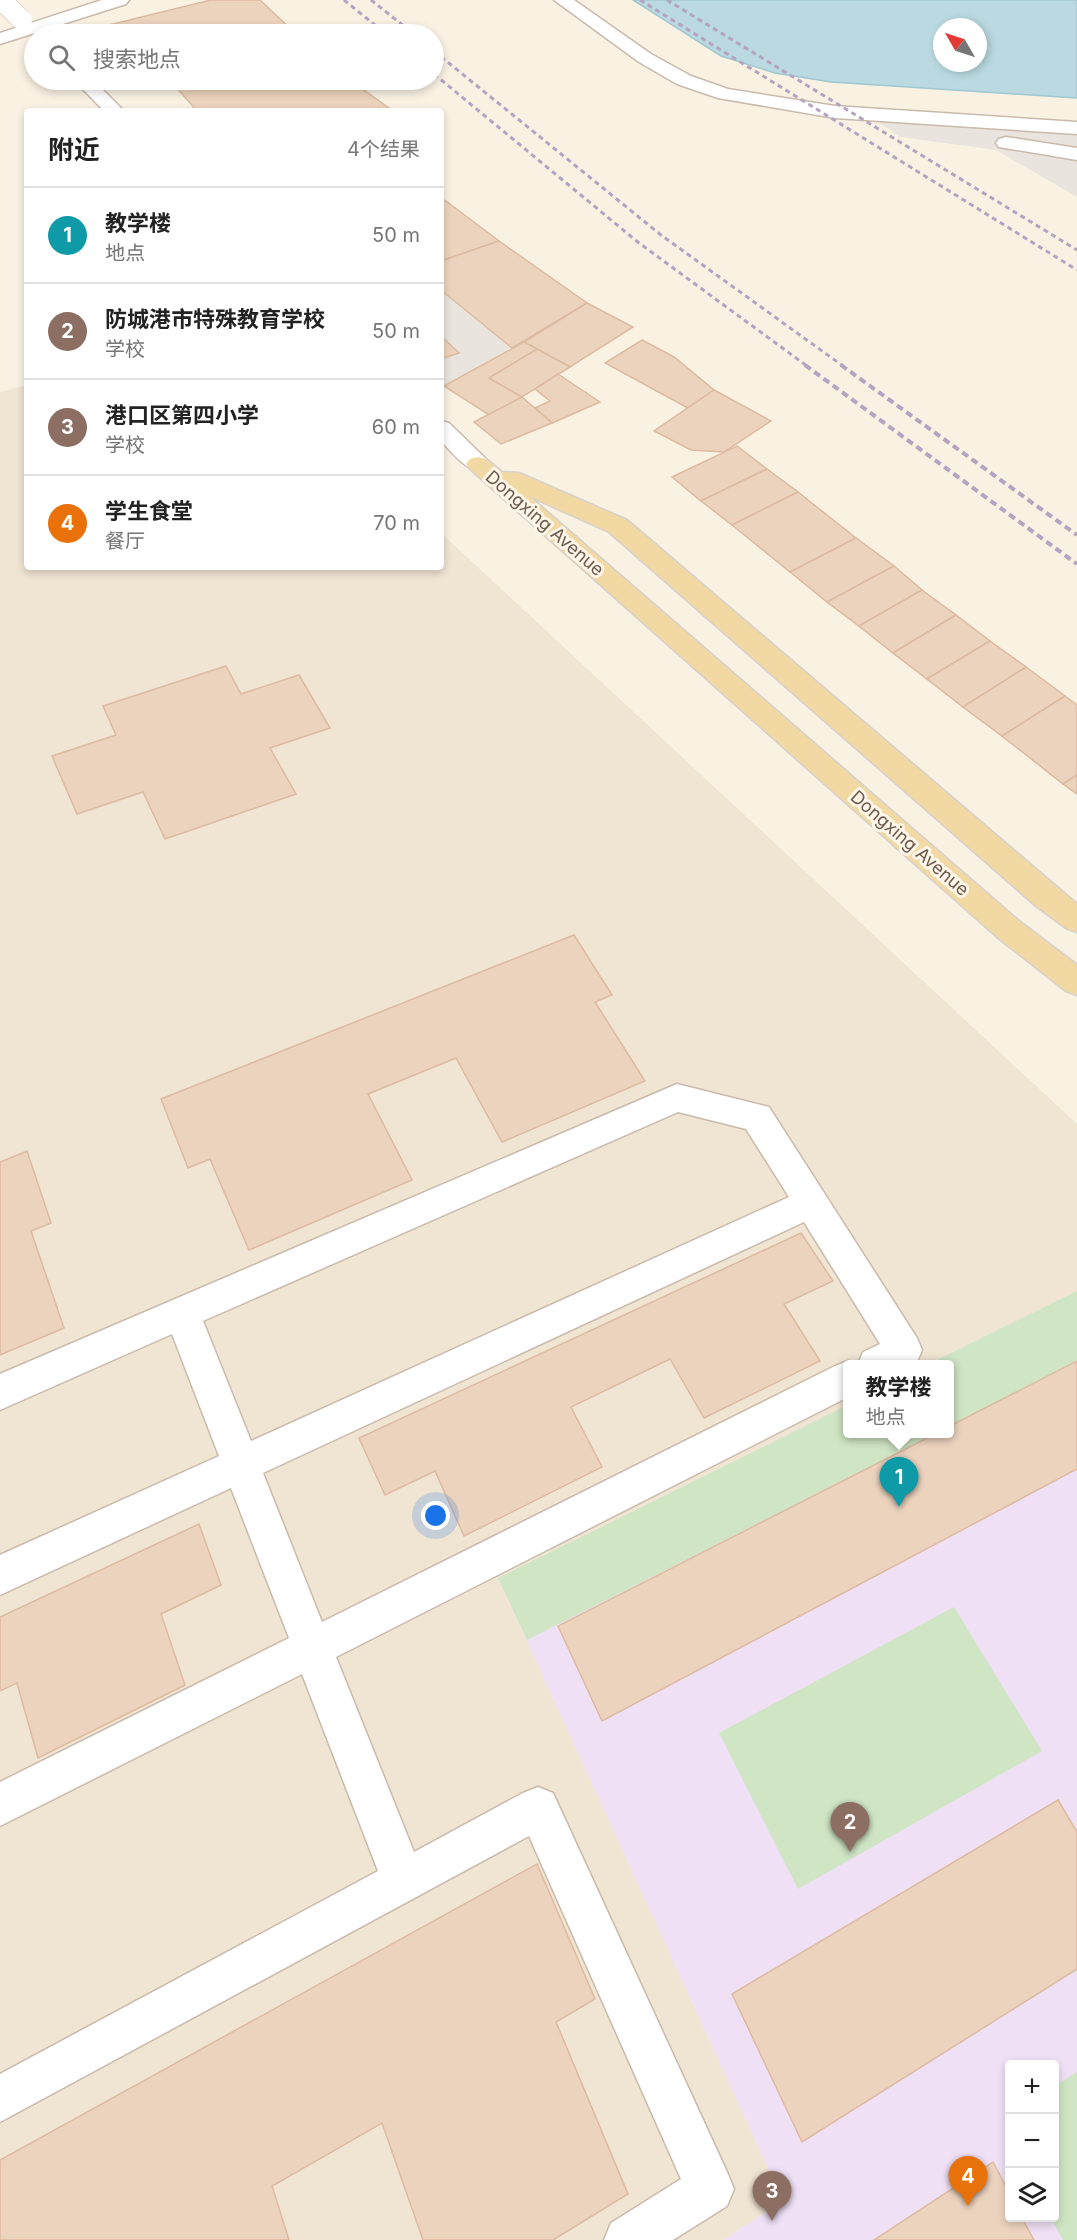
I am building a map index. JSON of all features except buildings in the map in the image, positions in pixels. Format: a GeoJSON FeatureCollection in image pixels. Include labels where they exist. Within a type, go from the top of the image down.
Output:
{"type":"FeatureCollection","features":[{"type":"Feature","properties":{"kind":"main road","name":"Dongxing Avenue"},"geometry":{"type":"LineString","coordinates":[[478,464],[618,526],[1047,898],[1077,920]]}},
{"type":"Feature","properties":{"kind":"main road","name":"Dongxing Avenue"},"geometry":{"type":"LineString","coordinates":[[478,464],[1008,929],[1077,982]]}},
{"type":"Feature","properties":{"kind":"street"},"geometry":{"type":"LineString","coordinates":[[1,0],[26,24]]}},
{"type":"Feature","properties":{"kind":"street"},"geometry":{"type":"LineString","coordinates":[[43,24],[120,0]]}},
{"type":"Feature","properties":{"kind":"street"},"geometry":{"type":"LineString","coordinates":[[563,0],[645,58],[684,80],[725,94],[835,112],[1077,128]]}},
{"type":"Feature","properties":{"kind":"street"},"geometry":{"type":"LineString","coordinates":[[0,39],[24,30]]}},
{"type":"Feature","properties":{"kind":"street"},"geometry":{"type":"LineString","coordinates":[[93,90],[112,108]]}},
{"type":"Feature","properties":{"kind":"street"},"geometry":{"type":"LineString","coordinates":[[835,112],[856,123],[890,130],[1000,142],[1077,154]]}},
{"type":"Feature","properties":{"kind":"street"},"geometry":{"type":"LineString","coordinates":[[444,431],[478,464]]}},
{"type":"Feature","properties":{"kind":"street"},"geometry":{"type":"LineString","coordinates":[[0,1392],[676,1098],[757,1117],[904,1350],[885,1360]]}},
{"type":"Feature","properties":{"kind":"street"},"geometry":{"type":"LineString","coordinates":[[0,1575],[811,1203]]}},
{"type":"Feature","properties":{"kind":"street"},"geometry":{"type":"LineString","coordinates":[[182,1313],[243,1464],[404,1881]]}},
{"type":"Feature","properties":{"kind":"street"},"geometry":{"type":"LineString","coordinates":[[0,1805],[843,1381]]}},
{"type":"Feature","properties":{"kind":"street"},"geometry":{"type":"LineString","coordinates":[[0,2099],[538,1808],[710,2189],[628,2240]]}},
{"type":"Feature","properties":{"kind":"shaded area"},"geometry":{"type":"Polygon","coordinates":[[[877,121],[1077,135],[1077,197],[996,150],[900,137],[877,121]]]}},
{"type":"Feature","properties":{"kind":"shaded area"},"geometry":{"type":"Polygon","coordinates":[[[444,262],[587,303],[444,386],[444,262]]]}},
{"type":"Feature","properties":{"kind":"shaded area"},"geometry":{"type":"Polygon","coordinates":[[[24,386],[24,570],[444,570],[444,536],[1077,1124],[1077,1291],[937,1360],[843,1360],[843,1407],[498,1578],[783,2201],[723,2240],[0,2240],[0,392],[24,386]]]}},
{"type":"Feature","properties":{"kind":"shaded area"},"geometry":{"type":"Polygon","coordinates":[[[1077,1291],[1077,2240],[723,2240],[783,2201],[498,1578],[843,1407],[843,1438],[954,1438],[954,1360],[937,1360],[1077,1291]]]}},
{"type":"Feature","properties":{"kind":"green space"},"geometry":{"type":"Polygon","coordinates":[[[1077,1291],[1077,1361],[954,1424],[954,1360],[937,1360],[1077,1291]]]}},
{"type":"Feature","properties":{"kind":"green space"},"geometry":{"type":"Polygon","coordinates":[[[843,1407],[843,1438],[927,1438],[527,1640],[498,1578],[843,1407]]]}},
{"type":"Feature","properties":{"kind":"green space"},"geometry":{"type":"Polygon","coordinates":[[[954,1607],[1042,1751],[798,1889],[719,1733],[954,1607]]]}},
{"type":"Feature","properties":{"kind":"green space"},"geometry":{"type":"Polygon","coordinates":[[[1077,2072],[1077,2240],[1063,2240],[1053,2222],[1059,2222],[1059,2083],[1077,2072]]]}},
{"type":"Feature","properties":{"kind":"water"},"geometry":{"type":"Polygon","coordinates":[[[633,0],[1077,0],[1077,98],[831,82],[775,73],[721,56],[633,0]]]}},
{"type":"Feature","properties":{"kind":"railway"},"geometry":{"type":"LineString","coordinates":[[344,0],[374,24]]}},
{"type":"Feature","properties":{"kind":"railway"},"geometry":{"type":"LineString","coordinates":[[371,0],[401,24]]}},
{"type":"Feature","properties":{"kind":"railway"},"geometry":{"type":"LineString","coordinates":[[640,0],[1077,270]]}},
{"type":"Feature","properties":{"kind":"railway"},"geometry":{"type":"LineString","coordinates":[[667,0],[1077,250]]}},
{"type":"Feature","properties":{"kind":"railway"},"geometry":{"type":"LineString","coordinates":[[444,59],[661,235],[843,366]]}},
{"type":"Feature","properties":{"kind":"railway"},"geometry":{"type":"LineString","coordinates":[[444,82],[639,243],[807,366]]}},
{"type":"Feature","properties":{"kind":"railway"},"geometry":{"type":"LineString","coordinates":[[805,365],[1077,564]]}},
{"type":"Feature","properties":{"kind":"railway"},"geometry":{"type":"LineString","coordinates":[[841,365],[1077,535]]}},
{"type":"Feature","properties":{"kind":"place","name":"教学楼"},"geometry":{"type":"Point","coordinates":[899,1507]}},
{"type":"Feature","properties":{"kind":"place","name":"防城港市特殊教育学校"},"geometry":{"type":"Point","coordinates":[850,1852]}},
{"type":"Feature","properties":{"kind":"place","name":"学生食堂"},"geometry":{"type":"Point","coordinates":[968,2206]}},
{"type":"Feature","properties":{"kind":"place","name":"港口区第四小学"},"geometry":{"type":"Point","coordinates":[772,2221]}}]}
